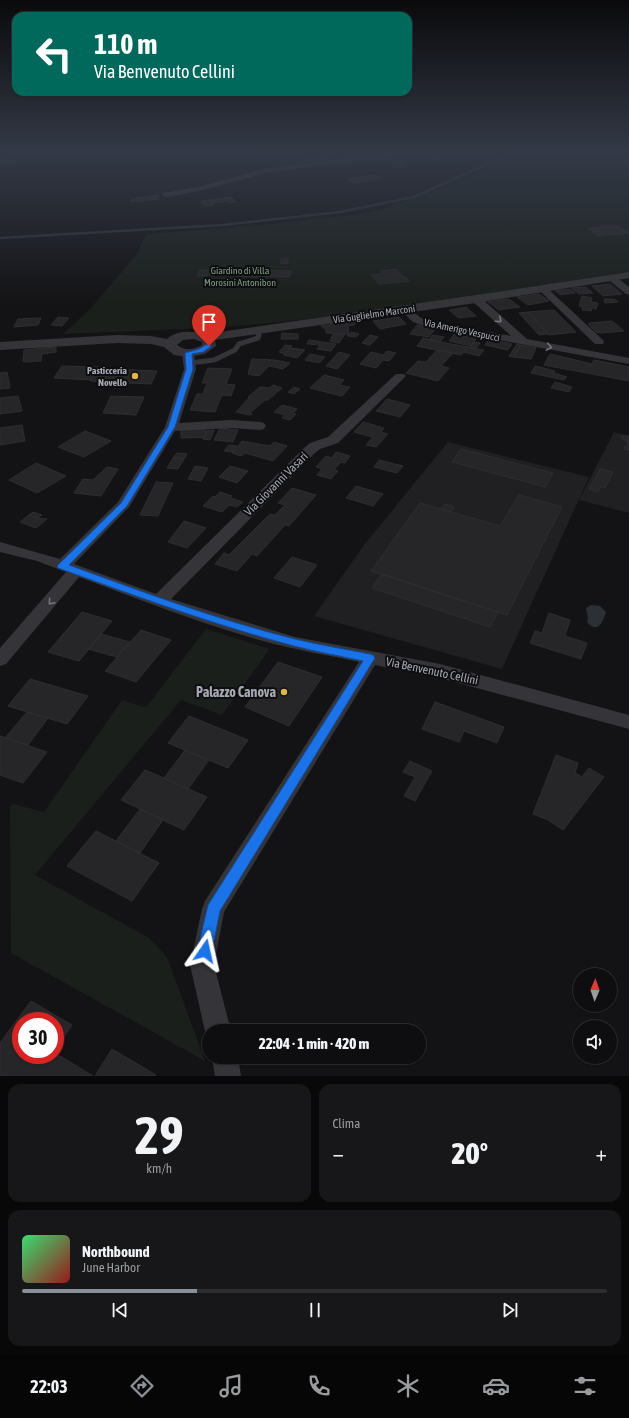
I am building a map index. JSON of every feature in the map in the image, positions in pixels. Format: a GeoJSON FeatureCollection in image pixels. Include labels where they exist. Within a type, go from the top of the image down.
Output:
{"type":"FeatureCollection","features":[{"type":"Feature","properties":{"kind":"street","name":"Via Guglielmo Marconi"},"geometry":{"type":"LineString","coordinates":[[170,344],[172,341],[182,336],[194,335],[205,338],[543,289],[616,281],[629,275]]}},
{"type":"Feature","properties":{"kind":"street"},"geometry":{"type":"LineString","coordinates":[[616,281],[629,292]]}},
{"type":"Feature","properties":{"kind":"street"},"geometry":{"type":"LineString","coordinates":[[543,289],[599,342]]}},
{"type":"Feature","properties":{"kind":"street","name":"Via Amerigo Vespucci"},"geometry":{"type":"LineString","coordinates":[[476,299],[523,342]]}},
{"type":"Feature","properties":{"kind":"street","name":"Via Amerigo Vespucci"},"geometry":{"type":"LineString","coordinates":[[405,310],[417,320],[428,324],[629,361]]}},
{"type":"Feature","properties":{"kind":"street"},"geometry":{"type":"LineString","coordinates":[[189,358],[206,348],[210,343],[205,338]]}},
{"type":"Feature","properties":{"kind":"street"},"geometry":{"type":"LineString","coordinates":[[0,346],[117,339],[151,340],[170,344],[170,346],[176,351],[189,358]]}},
{"type":"Feature","properties":{"kind":"street"},"geometry":{"type":"LineString","coordinates":[[0,660],[68,569],[71,558],[124,504],[172,427],[187,381],[189,358]]}},
{"type":"Feature","properties":{"kind":"street","name":"Via Giovanni Vasari"},"geometry":{"type":"LineString","coordinates":[[159,601],[309,451],[315,446],[333,440],[400,376]]}},
{"type":"Feature","properties":{"kind":"street"},"geometry":{"type":"LineString","coordinates":[[172,427],[230,424],[260,426]]}},
{"type":"Feature","properties":{"kind":"street","name":"Via Benvenuto Cellini"},"geometry":{"type":"LineString","coordinates":[[0,547],[42,558],[68,569],[159,601],[288,641],[448,673],[629,722]]}},
{"type":"Feature","properties":{"kind":"street"},"geometry":{"type":"LineString","coordinates":[[216,1024],[202,965],[213,909],[370,658]]}},
{"type":"Feature","properties":{"kind":"street"},"geometry":{"type":"LineString","coordinates":[[226,1064],[228,1076]]}},
{"type":"Feature","properties":{"kind":"lane"},"geometry":{"type":"LineString","coordinates":[[189,358],[214,360],[235,350],[239,344],[258,338],[259,335],[255,330]]}},
{"type":"Feature","properties":{"kind":"shaded area"},"geometry":{"type":"Polygon","coordinates":[[[614,432],[629,436],[629,513],[579,500],[614,432]]]}},
{"type":"Feature","properties":{"kind":"shaded area"},"geometry":{"type":"Polygon","coordinates":[[[448,442],[589,477],[502,669],[314,616],[364,545],[448,442]]]}},
{"type":"Feature","properties":{"kind":"shaded area"},"geometry":{"type":"Polygon","coordinates":[[[591,605],[600,606],[606,612],[602,623],[597,627],[591,626],[587,622],[588,617],[586,608],[591,605]]]}},
{"type":"Feature","properties":{"kind":"green space","name":"Giardino di Villa Morosini Antonibon"},"geometry":{"type":"Polygon","coordinates":[[[395,204],[629,204],[629,272],[399,307],[306,319],[211,328],[63,334],[90,309],[137,254],[146,234],[261,225],[369,213],[395,204]]]}},
{"type":"Feature","properties":{"kind":"green space"},"geometry":{"type":"Polygon","coordinates":[[[206,629],[270,649],[222,715],[181,700],[35,875],[149,938],[167,957],[202,1053],[202,1059],[11,953],[10,808],[13,804],[44,812],[122,700],[144,707],[147,706],[206,629]]]}},
{"type":"Feature","properties":{"kind":"building"},"geometry":{"type":"Polygon","coordinates":[[[203,204],[214,205],[206,206],[203,204]]]}},
{"type":"Feature","properties":{"kind":"building"},"geometry":{"type":"Polygon","coordinates":[[[614,226],[624,234],[604,235],[593,228],[614,226]]]}},
{"type":"Feature","properties":{"kind":"building"},"geometry":{"type":"Polygon","coordinates":[[[614,226],[619,226],[629,233],[624,234],[614,226]]]}},
{"type":"Feature","properties":{"kind":"building"},"geometry":{"type":"Polygon","coordinates":[[[588,228],[593,228],[604,235],[598,236],[588,228]]]}},
{"type":"Feature","properties":{"kind":"building"},"geometry":{"type":"Polygon","coordinates":[[[288,258],[288,263],[281,264],[281,259],[288,258]]]}},
{"type":"Feature","properties":{"kind":"building"},"geometry":{"type":"Polygon","coordinates":[[[211,268],[239,269],[236,275],[208,274],[207,276],[197,276],[200,270],[210,270],[211,268]]]}},
{"type":"Feature","properties":{"kind":"building"},"geometry":{"type":"Polygon","coordinates":[[[239,269],[262,270],[260,277],[236,276],[239,269]]]}},
{"type":"Feature","properties":{"kind":"building"},"geometry":{"type":"Polygon","coordinates":[[[397,269],[403,277],[406,277],[409,281],[379,284],[371,275],[383,274],[381,271],[397,269]]]}},
{"type":"Feature","properties":{"kind":"building"},"geometry":{"type":"Polygon","coordinates":[[[262,270],[291,271],[289,277],[260,276],[262,270]]]}},
{"type":"Feature","properties":{"kind":"building"},"geometry":{"type":"Polygon","coordinates":[[[610,284],[622,294],[603,296],[592,286],[610,284]]]}},
{"type":"Feature","properties":{"kind":"building"},"geometry":{"type":"Polygon","coordinates":[[[585,287],[593,293],[579,294],[571,288],[585,287]]]}},
{"type":"Feature","properties":{"kind":"building"},"geometry":{"type":"Polygon","coordinates":[[[569,289],[575,293],[561,295],[555,291],[569,289]]]}},
{"type":"Feature","properties":{"kind":"building"},"geometry":{"type":"Polygon","coordinates":[[[539,294],[549,301],[528,305],[517,297],[539,294]]]}},
{"type":"Feature","properties":{"kind":"building"},"geometry":{"type":"Polygon","coordinates":[[[582,296],[592,298],[591,302],[598,303],[596,309],[592,308],[591,311],[582,310],[583,307],[579,306],[582,296]]]}},
{"type":"Feature","properties":{"kind":"building"},"geometry":{"type":"Polygon","coordinates":[[[509,299],[520,307],[499,310],[488,302],[509,299]]]}},
{"type":"Feature","properties":{"kind":"building"},"geometry":{"type":"Polygon","coordinates":[[[604,299],[614,299],[618,302],[605,303],[604,299]]]}},
{"type":"Feature","properties":{"kind":"building"},"geometry":{"type":"Polygon","coordinates":[[[466,307],[476,316],[459,318],[449,310],[466,307]]]}},
{"type":"Feature","properties":{"kind":"building"},"geometry":{"type":"Polygon","coordinates":[[[554,310],[576,332],[549,335],[528,312],[554,310]]]}},
{"type":"Feature","properties":{"kind":"building"},"geometry":{"type":"Polygon","coordinates":[[[528,312],[548,334],[539,335],[519,313],[528,312]]]}},
{"type":"Feature","properties":{"kind":"building"},"geometry":{"type":"Polygon","coordinates":[[[58,317],[69,318],[62,326],[51,325],[58,317]]]}},
{"type":"Feature","properties":{"kind":"building"},"geometry":{"type":"Polygon","coordinates":[[[399,317],[406,324],[380,329],[373,321],[399,317]]]}},
{"type":"Feature","properties":{"kind":"building"},"geometry":{"type":"Polygon","coordinates":[[[41,318],[38,325],[14,327],[18,319],[41,318]]]}},
{"type":"Feature","properties":{"kind":"building"},"geometry":{"type":"Polygon","coordinates":[[[358,321],[354,325],[348,326],[345,323],[358,321]]]}},
{"type":"Feature","properties":{"kind":"building"},"geometry":{"type":"Polygon","coordinates":[[[612,321],[624,331],[600,333],[596,332],[589,325],[589,323],[612,321]]]}},
{"type":"Feature","properties":{"kind":"building"},"geometry":{"type":"Polygon","coordinates":[[[345,323],[349,328],[348,334],[326,333],[326,330],[321,326],[345,323]]]}},
{"type":"Feature","properties":{"kind":"building"},"geometry":{"type":"Polygon","coordinates":[[[417,325],[436,328],[429,337],[410,334],[417,325]]]}},
{"type":"Feature","properties":{"kind":"building"},"geometry":{"type":"Polygon","coordinates":[[[351,332],[359,334],[356,337],[347,336],[351,332]]]}},
{"type":"Feature","properties":{"kind":"building"},"geometry":{"type":"Polygon","coordinates":[[[456,332],[478,336],[471,346],[449,341],[456,332]]]}},
{"type":"Feature","properties":{"kind":"building"},"geometry":{"type":"Polygon","coordinates":[[[282,333],[298,334],[298,339],[281,339],[282,333]]]}},
{"type":"Feature","properties":{"kind":"building"},"geometry":{"type":"Polygon","coordinates":[[[333,334],[345,334],[339,343],[330,341],[333,334]]]}},
{"type":"Feature","properties":{"kind":"building"},"geometry":{"type":"Polygon","coordinates":[[[370,335],[378,337],[370,345],[362,343],[370,335]]]}},
{"type":"Feature","properties":{"kind":"building"},"geometry":{"type":"Polygon","coordinates":[[[433,335],[444,337],[440,342],[429,340],[433,335]]]}},
{"type":"Feature","properties":{"kind":"building"},"geometry":{"type":"Polygon","coordinates":[[[423,338],[468,347],[461,355],[417,346],[423,338]]]}},
{"type":"Feature","properties":{"kind":"building"},"geometry":{"type":"Polygon","coordinates":[[[489,339],[512,344],[508,350],[485,345],[489,339]]]}},
{"type":"Feature","properties":{"kind":"building"},"geometry":{"type":"Polygon","coordinates":[[[309,340],[336,344],[331,351],[317,349],[320,345],[307,344],[309,340]]]}},
{"type":"Feature","properties":{"kind":"building"},"geometry":{"type":"Polygon","coordinates":[[[474,342],[480,343],[476,349],[470,347],[474,342]]]}},
{"type":"Feature","properties":{"kind":"building"},"geometry":{"type":"Polygon","coordinates":[[[517,344],[521,345],[513,357],[509,356],[517,344]]]}},
{"type":"Feature","properties":{"kind":"building"},"geometry":{"type":"Polygon","coordinates":[[[285,345],[292,346],[285,354],[279,352],[285,345]]]}},
{"type":"Feature","properties":{"kind":"building"},"geometry":{"type":"Polygon","coordinates":[[[521,345],[536,348],[531,359],[513,357],[521,345]]]}},
{"type":"Feature","properties":{"kind":"building"},"geometry":{"type":"Polygon","coordinates":[[[56,347],[56,352],[42,354],[41,361],[23,361],[24,350],[56,347]]]}},
{"type":"Feature","properties":{"kind":"building"},"geometry":{"type":"Polygon","coordinates":[[[468,347],[484,350],[479,356],[464,352],[468,347]]]}},
{"type":"Feature","properties":{"kind":"building"},"geometry":{"type":"Polygon","coordinates":[[[291,348],[305,350],[297,358],[284,355],[291,348]]]}},
{"type":"Feature","properties":{"kind":"building"},"geometry":{"type":"Polygon","coordinates":[[[437,350],[453,353],[441,366],[449,368],[438,381],[406,373],[418,361],[426,362],[437,350]]]}},
{"type":"Feature","properties":{"kind":"building"},"geometry":{"type":"Polygon","coordinates":[[[387,351],[396,353],[389,361],[383,360],[376,368],[360,364],[371,352],[383,355],[387,351]]]}},
{"type":"Feature","properties":{"kind":"building"},"geometry":{"type":"Polygon","coordinates":[[[339,352],[350,355],[337,369],[326,366],[339,352]]]}},
{"type":"Feature","properties":{"kind":"building"},"geometry":{"type":"Polygon","coordinates":[[[310,354],[325,357],[319,363],[305,360],[310,354]]]}},
{"type":"Feature","properties":{"kind":"building"},"geometry":{"type":"Polygon","coordinates":[[[550,354],[592,364],[594,360],[629,367],[629,381],[544,365],[550,354]]]}},
{"type":"Feature","properties":{"kind":"building"},"geometry":{"type":"Polygon","coordinates":[[[252,359],[275,360],[290,363],[283,369],[269,366],[259,376],[248,374],[252,359]]]}},
{"type":"Feature","properties":{"kind":"building"},"geometry":{"type":"Polygon","coordinates":[[[62,366],[98,367],[91,380],[54,378],[62,366]]]}},
{"type":"Feature","properties":{"kind":"building"},"geometry":{"type":"Polygon","coordinates":[[[535,366],[555,371],[553,373],[567,377],[564,380],[531,373],[535,366]]]}},
{"type":"Feature","properties":{"kind":"building"},"geometry":{"type":"Polygon","coordinates":[[[98,367],[111,368],[103,382],[90,381],[98,367]]]}},
{"type":"Feature","properties":{"kind":"building"},"geometry":{"type":"Polygon","coordinates":[[[208,368],[232,369],[226,384],[235,385],[231,396],[222,395],[215,412],[190,410],[197,394],[203,394],[207,383],[202,383],[208,368]]]}},
{"type":"Feature","properties":{"kind":"building"},"geometry":{"type":"Polygon","coordinates":[[[111,369],[157,371],[151,384],[103,382],[111,369]]]}},
{"type":"Feature","properties":{"kind":"building"},"geometry":{"type":"Polygon","coordinates":[[[7,372],[10,388],[0,389],[0,373],[7,372]]]}},
{"type":"Feature","properties":{"kind":"building"},"geometry":{"type":"Polygon","coordinates":[[[324,375],[344,380],[339,385],[350,387],[342,396],[310,388],[324,375]]]}},
{"type":"Feature","properties":{"kind":"building"},"geometry":{"type":"Polygon","coordinates":[[[555,382],[572,387],[569,392],[551,388],[555,382]]]}},
{"type":"Feature","properties":{"kind":"building"},"geometry":{"type":"Polygon","coordinates":[[[273,385],[282,388],[250,413],[252,414],[250,415],[236,412],[249,398],[248,397],[260,387],[269,388],[273,385]]]}},
{"type":"Feature","properties":{"kind":"building"},"geometry":{"type":"Polygon","coordinates":[[[294,387],[300,389],[294,394],[288,392],[294,387]]]}},
{"type":"Feature","properties":{"kind":"building"},"geometry":{"type":"Polygon","coordinates":[[[18,396],[22,411],[0,414],[0,398],[18,396]]]}},
{"type":"Feature","properties":{"kind":"building"},"geometry":{"type":"Polygon","coordinates":[[[111,396],[144,397],[136,415],[103,413],[111,396]]]}},
{"type":"Feature","properties":{"kind":"building"},"geometry":{"type":"Polygon","coordinates":[[[387,399],[410,405],[400,417],[376,411],[387,399]]]}},
{"type":"Feature","properties":{"kind":"building"},"geometry":{"type":"Polygon","coordinates":[[[282,405],[297,409],[293,413],[296,414],[290,420],[282,418],[285,415],[274,412],[282,405]]]}},
{"type":"Feature","properties":{"kind":"building"},"geometry":{"type":"Polygon","coordinates":[[[363,422],[384,428],[381,432],[388,434],[376,447],[366,445],[373,437],[354,432],[363,422]]]}},
{"type":"Feature","properties":{"kind":"building"},"geometry":{"type":"Polygon","coordinates":[[[22,425],[25,441],[0,445],[0,428],[22,425]]]}},
{"type":"Feature","properties":{"kind":"building"},"geometry":{"type":"Polygon","coordinates":[[[205,428],[206,437],[181,438],[181,429],[205,428]]]}},
{"type":"Feature","properties":{"kind":"building"},"geometry":{"type":"Polygon","coordinates":[[[220,428],[238,430],[233,442],[214,440],[220,428]]]}},
{"type":"Feature","properties":{"kind":"building"},"geometry":{"type":"Polygon","coordinates":[[[214,430],[210,440],[203,439],[202,437],[206,437],[206,431],[214,430]]]}},
{"type":"Feature","properties":{"kind":"building"},"geometry":{"type":"Polygon","coordinates":[[[85,431],[111,441],[84,457],[58,447],[85,431]]]}},
{"type":"Feature","properties":{"kind":"building"},"geometry":{"type":"Polygon","coordinates":[[[621,436],[629,436],[629,450],[624,449],[628,440],[623,440],[621,436]]]}},
{"type":"Feature","properties":{"kind":"building"},"geometry":{"type":"Polygon","coordinates":[[[242,441],[270,446],[274,442],[287,446],[273,461],[245,453],[241,456],[232,453],[242,441]]]}},
{"type":"Feature","properties":{"kind":"building"},"geometry":{"type":"Polygon","coordinates":[[[229,445],[237,446],[232,452],[224,451],[229,445]]]}},
{"type":"Feature","properties":{"kind":"building"},"geometry":{"type":"Polygon","coordinates":[[[461,449],[553,473],[545,487],[452,462],[461,449]]]}},
{"type":"Feature","properties":{"kind":"building"},"geometry":{"type":"Polygon","coordinates":[[[336,452],[350,456],[345,463],[341,462],[334,470],[338,471],[331,479],[317,475],[322,469],[316,467],[326,456],[332,458],[336,452]]]}},
{"type":"Feature","properties":{"kind":"building"},"geometry":{"type":"Polygon","coordinates":[[[177,453],[187,454],[184,459],[173,458],[177,453]]]}},
{"type":"Feature","properties":{"kind":"building"},"geometry":{"type":"Polygon","coordinates":[[[173,458],[184,459],[178,469],[167,468],[173,458]]]}},
{"type":"Feature","properties":{"kind":"building"},"geometry":{"type":"Polygon","coordinates":[[[379,460],[403,466],[397,473],[374,467],[379,460]]]}},
{"type":"Feature","properties":{"kind":"building"},"geometry":{"type":"Polygon","coordinates":[[[36,463],[66,476],[37,493],[9,480],[36,463]]]}},
{"type":"Feature","properties":{"kind":"building"},"geometry":{"type":"Polygon","coordinates":[[[195,466],[208,468],[201,481],[188,479],[195,466]]]}},
{"type":"Feature","properties":{"kind":"building"},"geometry":{"type":"Polygon","coordinates":[[[230,466],[248,471],[237,483],[219,477],[230,466]]]}},
{"type":"Feature","properties":{"kind":"building"},"geometry":{"type":"Polygon","coordinates":[[[107,467],[118,469],[101,496],[74,493],[83,479],[93,480],[107,467]]]}},
{"type":"Feature","properties":{"kind":"building"},"geometry":{"type":"Polygon","coordinates":[[[600,469],[613,472],[605,488],[601,486],[598,492],[589,489],[600,469]]]}},
{"type":"Feature","properties":{"kind":"building"},"geometry":{"type":"Polygon","coordinates":[[[156,482],[173,483],[158,516],[140,515],[156,482]]]}},
{"type":"Feature","properties":{"kind":"building"},"geometry":{"type":"Polygon","coordinates":[[[356,486],[383,494],[373,506],[346,498],[356,486]]]}},
{"type":"Feature","properties":{"kind":"building"},"geometry":{"type":"Polygon","coordinates":[[[292,488],[316,495],[289,526],[285,525],[257,556],[252,554],[237,571],[215,564],[224,553],[229,555],[270,514],[275,515],[285,505],[278,503],[292,488]]]}},
{"type":"Feature","properties":{"kind":"building"},"geometry":{"type":"Polygon","coordinates":[[[220,492],[232,496],[230,498],[243,502],[237,507],[229,505],[222,512],[203,506],[213,496],[215,497],[220,492]]]}},
{"type":"Feature","properties":{"kind":"building"},"geometry":{"type":"Polygon","coordinates":[[[519,495],[562,507],[507,615],[371,571],[420,503],[500,526],[519,495]]]}},
{"type":"Feature","properties":{"kind":"building"},"geometry":{"type":"Polygon","coordinates":[[[445,504],[454,507],[451,512],[441,509],[445,504]]]}},
{"type":"Feature","properties":{"kind":"building"},"geometry":{"type":"Polygon","coordinates":[[[33,512],[42,515],[38,518],[29,515],[33,512]]]}},
{"type":"Feature","properties":{"kind":"building"},"geometry":{"type":"Polygon","coordinates":[[[29,515],[47,519],[36,528],[20,522],[29,515]]]}},
{"type":"Feature","properties":{"kind":"building"},"geometry":{"type":"Polygon","coordinates":[[[184,521],[206,528],[187,548],[168,542],[184,521]]]}},
{"type":"Feature","properties":{"kind":"building"},"geometry":{"type":"Polygon","coordinates":[[[292,557],[317,565],[300,587],[274,578],[292,557]]]}},
{"type":"Feature","properties":{"kind":"building"},"geometry":{"type":"Polygon","coordinates":[[[382,574],[498,612],[490,627],[372,588],[382,574]]]}},
{"type":"Feature","properties":{"kind":"building"},"geometry":{"type":"Polygon","coordinates":[[[82,612],[112,621],[79,661],[48,652],[82,612]]]}},
{"type":"Feature","properties":{"kind":"building"},"geometry":{"type":"Polygon","coordinates":[[[549,613],[570,620],[565,636],[587,643],[581,659],[530,643],[535,631],[542,633],[549,613]]]}},
{"type":"Feature","properties":{"kind":"building"},"geometry":{"type":"Polygon","coordinates":[[[141,630],[171,640],[136,682],[105,671],[141,630]]]}},
{"type":"Feature","properties":{"kind":"building"},"geometry":{"type":"Polygon","coordinates":[[[101,634],[130,642],[117,657],[88,649],[101,634]]]}},
{"type":"Feature","properties":{"kind":"building","name":"Palazzo Canova"},"geometry":{"type":"Polygon","coordinates":[[[278,662],[322,677],[289,726],[245,707],[278,662]]]}},
{"type":"Feature","properties":{"kind":"building"},"geometry":{"type":"Polygon","coordinates":[[[30,679],[88,696],[67,724],[8,706],[30,679]]]}},
{"type":"Feature","properties":{"kind":"building"},"geometry":{"type":"Polygon","coordinates":[[[435,702],[504,727],[497,743],[464,731],[459,742],[422,729],[435,702]]]}},
{"type":"Feature","properties":{"kind":"building"},"geometry":{"type":"Polygon","coordinates":[[[27,712],[48,718],[28,745],[5,738],[27,712]]]}},
{"type":"Feature","properties":{"kind":"building"},"geometry":{"type":"Polygon","coordinates":[[[189,716],[248,740],[228,768],[168,743],[189,716]]]}},
{"type":"Feature","properties":{"kind":"building"},"geometry":{"type":"Polygon","coordinates":[[[0,736],[47,752],[23,783],[0,775],[0,736]]]}},
{"type":"Feature","properties":{"kind":"building"},"geometry":{"type":"Polygon","coordinates":[[[185,750],[209,760],[188,789],[164,778],[185,750]]]}},
{"type":"Feature","properties":{"kind":"building"},"geometry":{"type":"Polygon","coordinates":[[[556,755],[578,763],[575,773],[582,777],[589,768],[604,777],[563,830],[548,820],[533,814],[556,755]]]}},
{"type":"Feature","properties":{"kind":"building"},"geometry":{"type":"Polygon","coordinates":[[[410,761],[432,771],[415,801],[404,796],[415,777],[403,772],[410,761]]]}},
{"type":"Feature","properties":{"kind":"building"},"geometry":{"type":"Polygon","coordinates":[[[145,770],[207,797],[184,830],[121,800],[145,770]]]}},
{"type":"Feature","properties":{"kind":"building"},"geometry":{"type":"Polygon","coordinates":[[[140,809],[163,820],[140,853],[116,841],[140,809]]]}},
{"type":"Feature","properties":{"kind":"building"},"geometry":{"type":"Polygon","coordinates":[[[96,831],[159,863],[132,901],[67,866],[96,831]]]}},
{"type":"Feature","properties":{"kind":"building"},"geometry":{"type":"Polygon","coordinates":[[[31,1001],[50,1012],[23,1012],[31,1001]]]}},
{"type":"Feature","properties":{"kind":"building"},"geometry":{"type":"Polygon","coordinates":[[[64,1020],[72,1025],[64,1037],[64,1020]]]}},
{"type":"Feature","properties":{"kind":"building"},"geometry":{"type":"Polygon","coordinates":[[[12,1027],[12,1064],[64,1064],[64,1058],[93,1076],[0,1076],[0,1043],[12,1027]]]}},
{"type":"Feature","properties":{"kind":"building"},"geometry":{"type":"Polygon","coordinates":[[[112,1049],[156,1075],[95,1076],[112,1049]]]}},
{"type":"Feature","properties":{"kind":"waterway"},"geometry":{"type":"LineString","coordinates":[[0,238],[223,225],[340,212],[378,204]]}},
{"type":"Feature","properties":{"kind":"place","name":"Pasticceria Novello"},"geometry":{"type":"Point","coordinates":[135,376]}},
{"type":"Feature","properties":{"kind":"place","name":"Palazzo Canova"},"geometry":{"type":"Point","coordinates":[284,692]}},
{"type":"Feature","properties":{"kind":"route"},"geometry":{"type":"LineString","coordinates":[[205,951],[213,909],[370,658],[295,643],[239,627],[159,601],[75,572],[62,566],[124,504],[172,427],[190,369],[188,353],[201,351],[209,346]]}}]}
